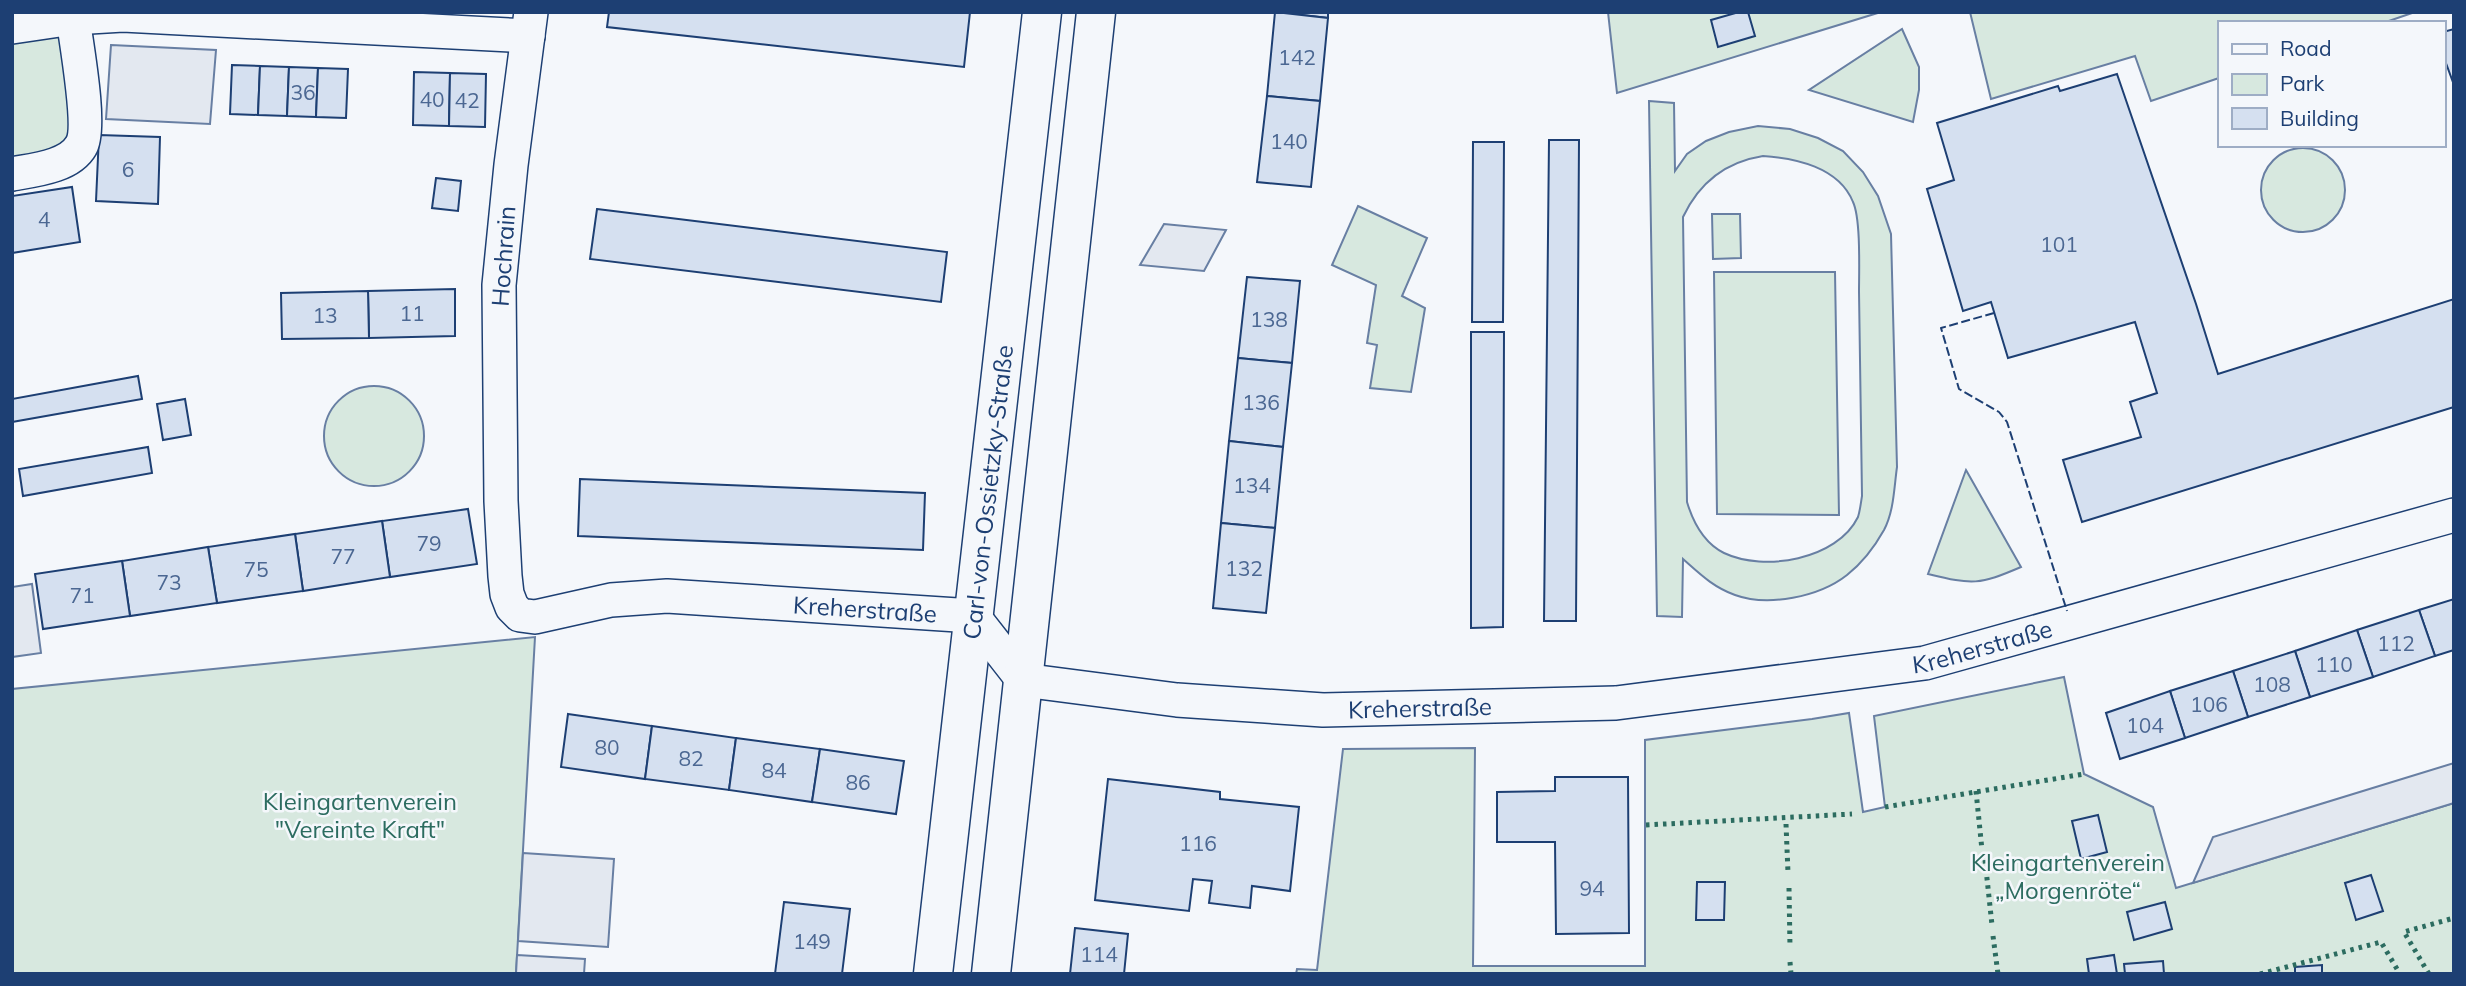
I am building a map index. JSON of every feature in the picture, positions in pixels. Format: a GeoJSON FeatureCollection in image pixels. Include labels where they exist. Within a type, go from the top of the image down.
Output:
{"type":"FeatureCollection","features":[{"type":"Feature","properties":{"kind":"street","name":"Carl-von-Ossietzky-Straße"},"geometry":{"type":"LineString","coordinates":[[933,974],[1042,12]]}},
{"type":"Feature","properties":{"kind":"street"},"geometry":{"type":"LineString","coordinates":[[991,974],[1097,12]]}},
{"type":"Feature","properties":{"kind":"street"},"geometry":{"type":"LineString","coordinates":[[12,27],[73,18],[123,15],[530,24]]}},
{"type":"Feature","properties":{"kind":"street"},"geometry":{"type":"LineString","coordinates":[[12,174],[51,166],[71,157],[81,146],[85,121],[73,18]]}},
{"type":"Feature","properties":{"kind":"street","name":"Hochrain"},"geometry":{"type":"LineString","coordinates":[[501,500],[499,274],[530,24]]}},
{"type":"Feature","properties":{"kind":"street","name":"Kreherstraße"},"geometry":{"type":"LineString","coordinates":[[501,500],[507,594],[512,607],[520,615],[535,617],[611,600],[667,596],[973,616],[1023,680],[1177,700],[1323,710],[1616,703],[1925,663],[2454,515]]}},
{"type":"Feature","properties":{"kind":"green space"},"geometry":{"type":"Polygon","coordinates":[[[1608,12],[1881,12],[1617,93],[1608,12]]]}},
{"type":"Feature","properties":{"kind":"green space"},"geometry":{"type":"Polygon","coordinates":[[[1970,12],[2415,12],[2389,21],[2218,21],[2218,78],[2151,101],[2135,56],[1991,99],[1970,12]]]}},
{"type":"Feature","properties":{"kind":"green space"},"geometry":{"type":"Polygon","coordinates":[[[1902,29],[1919,67],[1919,90],[1913,122],[1809,90],[1902,29]]]}},
{"type":"Feature","properties":{"kind":"green space"},"geometry":{"type":"Polygon","coordinates":[[[63,31],[76,143],[12,166],[12,35],[63,31]]]}},
{"type":"Feature","properties":{"kind":"green space"},"geometry":{"type":"Polygon","coordinates":[[[1649,101],[1674,103],[1675,171],[1687,154],[1706,141],[1729,132],[1758,126],[1790,129],[1818,138],[1843,151],[1863,172],[1878,196],[1891,234],[1897,467],[1892,507],[1884,530],[1862,560],[1836,583],[1793,598],[1748,598],[1720,588],[1683,559],[1682,617],[1657,616],[1649,101]],[[1763,156],[1737,163],[1715,176],[1697,194],[1683,217],[1687,502],[1696,524],[1705,538],[1717,549],[1740,559],[1778,561],[1817,552],[1834,543],[1848,532],[1858,517],[1862,496],[1859,246],[1856,210],[1838,180],[1802,162],[1763,156]]]}},
{"type":"Feature","properties":{"kind":"green space"},"geometry":{"type":"Polygon","coordinates":[[[2303,148],[2319,151],[2333,160],[2342,174],[2345,190],[2342,206],[2333,220],[2319,229],[2303,232],[2287,229],[2273,220],[2264,206],[2261,190],[2264,174],[2273,160],[2287,151],[2303,148]]]}},
{"type":"Feature","properties":{"kind":"green space"},"geometry":{"type":"Polygon","coordinates":[[[1358,206],[1427,238],[1402,296],[1425,308],[1411,392],[1370,388],[1377,345],[1367,343],[1376,285],[1332,265],[1358,206]]]}},
{"type":"Feature","properties":{"kind":"green space"},"geometry":{"type":"Polygon","coordinates":[[[1712,214],[1740,214],[1741,258],[1713,259],[1712,214]]]}},
{"type":"Feature","properties":{"kind":"green space"},"geometry":{"type":"Polygon","coordinates":[[[1714,272],[1835,272],[1839,515],[1717,514],[1714,272]]]}},
{"type":"Feature","properties":{"kind":"green space"},"geometry":{"type":"Polygon","coordinates":[[[374,386],[402,394],[416,408],[424,436],[416,464],[402,478],[374,486],[346,478],[332,464],[324,436],[332,408],[346,394],[374,386]]]}},
{"type":"Feature","properties":{"kind":"green space"},"geometry":{"type":"Polygon","coordinates":[[[1966,470],[2021,567],[1985,580],[1956,580],[1928,574],[1966,470]]]}},
{"type":"Feature","properties":{"kind":"green space","name":"Kleingartenverein \"Vereinte Kraft\""},"geometry":{"type":"Polygon","coordinates":[[[535,637],[516,974],[12,974],[12,689],[535,637]]]}},
{"type":"Feature","properties":{"kind":"green space","name":"Kleingartenverein „Morgenröte“"},"geometry":{"type":"Polygon","coordinates":[[[2064,677],[2084,774],[2153,807],[2176,888],[2454,803],[2454,974],[1296,974],[1297,969],[1317,970],[1343,749],[1475,748],[1473,966],[1645,966],[1645,740],[1849,713],[1863,812],[1885,807],[1874,716],[2064,677]]]}},
{"type":"Feature","properties":{"kind":"shaded area"},"geometry":{"type":"Polygon","coordinates":[[[111,45],[216,50],[210,124],[106,119],[111,45]]]}},
{"type":"Feature","properties":{"kind":"shaded area"},"geometry":{"type":"Polygon","coordinates":[[[1164,224],[1226,230],[1204,271],[1140,265],[1164,224]]]}},
{"type":"Feature","properties":{"kind":"shaded area"},"geometry":{"type":"Polygon","coordinates":[[[32,584],[41,653],[12,657],[12,587],[32,584]]]}},
{"type":"Feature","properties":{"kind":"shaded area"},"geometry":{"type":"Polygon","coordinates":[[[2454,763],[2454,803],[2193,883],[2213,837],[2454,763]]]}},
{"type":"Feature","properties":{"kind":"shaded area"},"geometry":{"type":"Polygon","coordinates":[[[523,853],[614,859],[608,947],[518,941],[523,853]]]}},
{"type":"Feature","properties":{"kind":"shaded area"},"geometry":{"type":"Polygon","coordinates":[[[517,955],[585,959],[584,974],[516,974],[517,955]]]}},
{"type":"Feature","properties":{"kind":"building"},"geometry":{"type":"Polygon","coordinates":[[[609,12],[970,12],[964,67],[607,27],[609,12]]]}},
{"type":"Feature","properties":{"kind":"building"},"geometry":{"type":"Polygon","coordinates":[[[1275,12],[1328,12],[1328,18],[1275,12]]]}},
{"type":"Feature","properties":{"kind":"building"},"geometry":{"type":"Polygon","coordinates":[[[1275,12],[1328,18],[1320,101],[1267,96],[1275,12]]]}},
{"type":"Feature","properties":{"kind":"building"},"geometry":{"type":"Polygon","coordinates":[[[1748,12],[1755,36],[1718,47],[1711,20],[1748,12]]]}},
{"type":"Feature","properties":{"kind":"building"},"geometry":{"type":"Polygon","coordinates":[[[2454,29],[2454,85],[2445,60],[2445,31],[2454,29]]]}},
{"type":"Feature","properties":{"kind":"building"},"geometry":{"type":"Polygon","coordinates":[[[232,65],[260,66],[258,115],[230,114],[232,65]]]}},
{"type":"Feature","properties":{"kind":"building"},"geometry":{"type":"Polygon","coordinates":[[[260,66],[289,67],[287,116],[258,115],[260,66]]]}},
{"type":"Feature","properties":{"kind":"building"},"geometry":{"type":"Polygon","coordinates":[[[289,67],[318,68],[316,117],[287,116],[289,67]]]}},
{"type":"Feature","properties":{"kind":"building"},"geometry":{"type":"Polygon","coordinates":[[[318,68],[348,69],[346,118],[316,117],[318,68]]]}},
{"type":"Feature","properties":{"kind":"building"},"geometry":{"type":"Polygon","coordinates":[[[414,72],[450,73],[449,126],[413,125],[414,72]]]}},
{"type":"Feature","properties":{"kind":"building"},"geometry":{"type":"Polygon","coordinates":[[[450,73],[486,74],[485,127],[449,126],[450,73]]]}},
{"type":"Feature","properties":{"kind":"building"},"geometry":{"type":"Polygon","coordinates":[[[2117,74],[2218,374],[2454,299],[2454,407],[2082,522],[2063,460],[2141,437],[2130,402],[2157,393],[2135,322],[2008,358],[1991,302],[1963,311],[1927,189],[1954,180],[1937,123],[2058,86],[2060,91],[2117,74]]]}},
{"type":"Feature","properties":{"kind":"building"},"geometry":{"type":"Polygon","coordinates":[[[1267,96],[1320,101],[1311,187],[1257,182],[1267,96]]]}},
{"type":"Feature","properties":{"kind":"building"},"geometry":{"type":"Polygon","coordinates":[[[99,135],[160,137],[158,204],[96,201],[99,135]]]}},
{"type":"Feature","properties":{"kind":"building"},"geometry":{"type":"Polygon","coordinates":[[[1549,140],[1579,140],[1576,621],[1544,621],[1549,140]]]}},
{"type":"Feature","properties":{"kind":"building"},"geometry":{"type":"Polygon","coordinates":[[[1473,142],[1504,142],[1503,322],[1472,322],[1473,142]]]}},
{"type":"Feature","properties":{"kind":"building"},"geometry":{"type":"Polygon","coordinates":[[[436,178],[461,181],[458,211],[432,208],[436,178]]]}},
{"type":"Feature","properties":{"kind":"building"},"geometry":{"type":"Polygon","coordinates":[[[72,187],[80,242],[12,253],[12,196],[72,187]]]}},
{"type":"Feature","properties":{"kind":"building"},"geometry":{"type":"Polygon","coordinates":[[[597,209],[947,252],[941,302],[590,259],[597,209]]]}},
{"type":"Feature","properties":{"kind":"building"},"geometry":{"type":"Polygon","coordinates":[[[1247,277],[1300,281],[1292,363],[1238,358],[1247,277]]]}},
{"type":"Feature","properties":{"kind":"building"},"geometry":{"type":"Polygon","coordinates":[[[455,289],[455,336],[369,338],[368,291],[455,289]]]}},
{"type":"Feature","properties":{"kind":"building"},"geometry":{"type":"Polygon","coordinates":[[[368,291],[369,338],[282,339],[281,293],[368,291]]]}},
{"type":"Feature","properties":{"kind":"building"},"geometry":{"type":"Polygon","coordinates":[[[1471,332],[1504,332],[1503,627],[1471,628],[1471,332]]]}},
{"type":"Feature","properties":{"kind":"building"},"geometry":{"type":"Polygon","coordinates":[[[1238,358],[1292,363],[1283,447],[1229,441],[1238,358]]]}},
{"type":"Feature","properties":{"kind":"building"},"geometry":{"type":"Polygon","coordinates":[[[138,376],[142,399],[12,422],[12,399],[138,376]]]}},
{"type":"Feature","properties":{"kind":"building"},"geometry":{"type":"Polygon","coordinates":[[[185,399],[191,435],[163,440],[157,404],[185,399]]]}},
{"type":"Feature","properties":{"kind":"building"},"geometry":{"type":"Polygon","coordinates":[[[1229,441],[1283,447],[1275,528],[1221,523],[1229,441]]]}},
{"type":"Feature","properties":{"kind":"building"},"geometry":{"type":"Polygon","coordinates":[[[148,447],[152,473],[23,496],[19,469],[148,447]]]}},
{"type":"Feature","properties":{"kind":"building"},"geometry":{"type":"Polygon","coordinates":[[[580,479],[925,493],[923,550],[578,536],[580,479]]]}},
{"type":"Feature","properties":{"kind":"building"},"geometry":{"type":"Polygon","coordinates":[[[468,509],[477,564],[390,577],[382,521],[468,509]]]}},
{"type":"Feature","properties":{"kind":"building"},"geometry":{"type":"Polygon","coordinates":[[[382,521],[390,577],[303,591],[295,534],[382,521]]]}},
{"type":"Feature","properties":{"kind":"building"},"geometry":{"type":"Polygon","coordinates":[[[1221,523],[1275,528],[1266,613],[1213,608],[1221,523]]]}},
{"type":"Feature","properties":{"kind":"building"},"geometry":{"type":"Polygon","coordinates":[[[295,534],[303,591],[217,603],[208,547],[295,534]]]}},
{"type":"Feature","properties":{"kind":"building"},"geometry":{"type":"Polygon","coordinates":[[[208,547],[217,603],[130,616],[122,561],[208,547]]]}},
{"type":"Feature","properties":{"kind":"building"},"geometry":{"type":"Polygon","coordinates":[[[122,561],[130,616],[43,629],[35,574],[122,561]]]}},
{"type":"Feature","properties":{"kind":"building"},"geometry":{"type":"Polygon","coordinates":[[[2454,599],[2454,650],[2435,656],[2419,610],[2454,599]]]}},
{"type":"Feature","properties":{"kind":"building"},"geometry":{"type":"Polygon","coordinates":[[[2419,610],[2435,656],[2373,677],[2357,630],[2419,610]]]}},
{"type":"Feature","properties":{"kind":"building"},"geometry":{"type":"Polygon","coordinates":[[[2357,630],[2373,677],[2310,697],[2295,651],[2357,630]]]}},
{"type":"Feature","properties":{"kind":"building"},"geometry":{"type":"Polygon","coordinates":[[[2295,651],[2310,697],[2248,717],[2233,671],[2295,651]]]}},
{"type":"Feature","properties":{"kind":"building"},"geometry":{"type":"Polygon","coordinates":[[[2233,671],[2248,717],[2185,738],[2170,691],[2233,671]]]}},
{"type":"Feature","properties":{"kind":"building"},"geometry":{"type":"Polygon","coordinates":[[[2170,691],[2185,738],[2120,759],[2106,713],[2170,691]]]}},
{"type":"Feature","properties":{"kind":"building"},"geometry":{"type":"Polygon","coordinates":[[[568,714],[652,726],[645,779],[561,767],[568,714]]]}},
{"type":"Feature","properties":{"kind":"building"},"geometry":{"type":"Polygon","coordinates":[[[652,726],[736,738],[729,790],[645,779],[652,726]]]}},
{"type":"Feature","properties":{"kind":"building"},"geometry":{"type":"Polygon","coordinates":[[[736,738],[820,749],[812,802],[729,790],[736,738]]]}},
{"type":"Feature","properties":{"kind":"building"},"geometry":{"type":"Polygon","coordinates":[[[820,749],[904,761],[896,814],[812,802],[820,749]]]}},
{"type":"Feature","properties":{"kind":"building"},"geometry":{"type":"Polygon","coordinates":[[[1555,777],[1628,777],[1629,933],[1556,934],[1555,842],[1497,842],[1497,792],[1555,791],[1555,777]]]}},
{"type":"Feature","properties":{"kind":"building"},"geometry":{"type":"Polygon","coordinates":[[[1108,779],[1220,792],[1220,799],[1299,807],[1290,891],[1252,886],[1250,908],[1209,903],[1212,881],[1193,879],[1189,911],[1095,900],[1108,779]]]}},
{"type":"Feature","properties":{"kind":"building"},"geometry":{"type":"Polygon","coordinates":[[[2098,815],[2107,852],[2081,859],[2072,821],[2098,815]]]}},
{"type":"Feature","properties":{"kind":"building"},"geometry":{"type":"Polygon","coordinates":[[[2371,875],[2383,911],[2356,920],[2345,883],[2371,875]]]}},
{"type":"Feature","properties":{"kind":"building"},"geometry":{"type":"Polygon","coordinates":[[[1697,882],[1725,882],[1724,920],[1696,920],[1697,882]]]}},
{"type":"Feature","properties":{"kind":"building"},"geometry":{"type":"Polygon","coordinates":[[[784,902],[850,909],[842,974],[775,974],[784,902]]]}},
{"type":"Feature","properties":{"kind":"building"},"geometry":{"type":"Polygon","coordinates":[[[2165,902],[2172,929],[2134,940],[2127,912],[2165,902]]]}},
{"type":"Feature","properties":{"kind":"building"},"geometry":{"type":"Polygon","coordinates":[[[1075,928],[1128,934],[1124,974],[1070,974],[1075,928]]]}},
{"type":"Feature","properties":{"kind":"building"},"geometry":{"type":"Polygon","coordinates":[[[2114,955],[2117,974],[2089,974],[2087,959],[2114,955]]]}},
{"type":"Feature","properties":{"kind":"building"},"geometry":{"type":"Polygon","coordinates":[[[2163,961],[2164,974],[2125,974],[2124,964],[2163,961]]]}},
{"type":"Feature","properties":{"kind":"building"},"geometry":{"type":"Polygon","coordinates":[[[2322,965],[2322,974],[2295,974],[2295,967],[2322,965]]]}},
{"type":"Feature","properties":{"kind":"hedge"},"geometry":{"type":"LineString","coordinates":[[1885,807],[2084,774]]}},
{"type":"Feature","properties":{"kind":"hedge"},"geometry":{"type":"LineString","coordinates":[[1976,791],[1982,850]]}},
{"type":"Feature","properties":{"kind":"hedge"},"geometry":{"type":"LineString","coordinates":[[1646,825],[1852,814]]}},
{"type":"Feature","properties":{"kind":"hedge"},"geometry":{"type":"LineString","coordinates":[[1786,824],[1788,873]]}},
{"type":"Feature","properties":{"kind":"hedge"},"geometry":{"type":"LineString","coordinates":[[1985,860],[1992,925]]}},
{"type":"Feature","properties":{"kind":"hedge"},"geometry":{"type":"LineString","coordinates":[[1789,888],[1790,947]]}},
{"type":"Feature","properties":{"kind":"hedge"},"geometry":{"type":"LineString","coordinates":[[2429,974],[2404,932],[2454,918]]}},
{"type":"Feature","properties":{"kind":"hedge"},"geometry":{"type":"LineString","coordinates":[[1993,936],[1998,974]]}},
{"type":"Feature","properties":{"kind":"hedge"},"geometry":{"type":"LineString","coordinates":[[2260,974],[2381,942],[2400,974]]}},
{"type":"Feature","properties":{"kind":"hedge"},"geometry":{"type":"LineString","coordinates":[[1790,962],[1791,974]]}},
{"type":"Feature","properties":{"kind":"fence"},"geometry":{"type":"LineString","coordinates":[[1994,313],[1941,328],[1959,389],[1999,412],[2007,422],[2067,611]]}}]}
